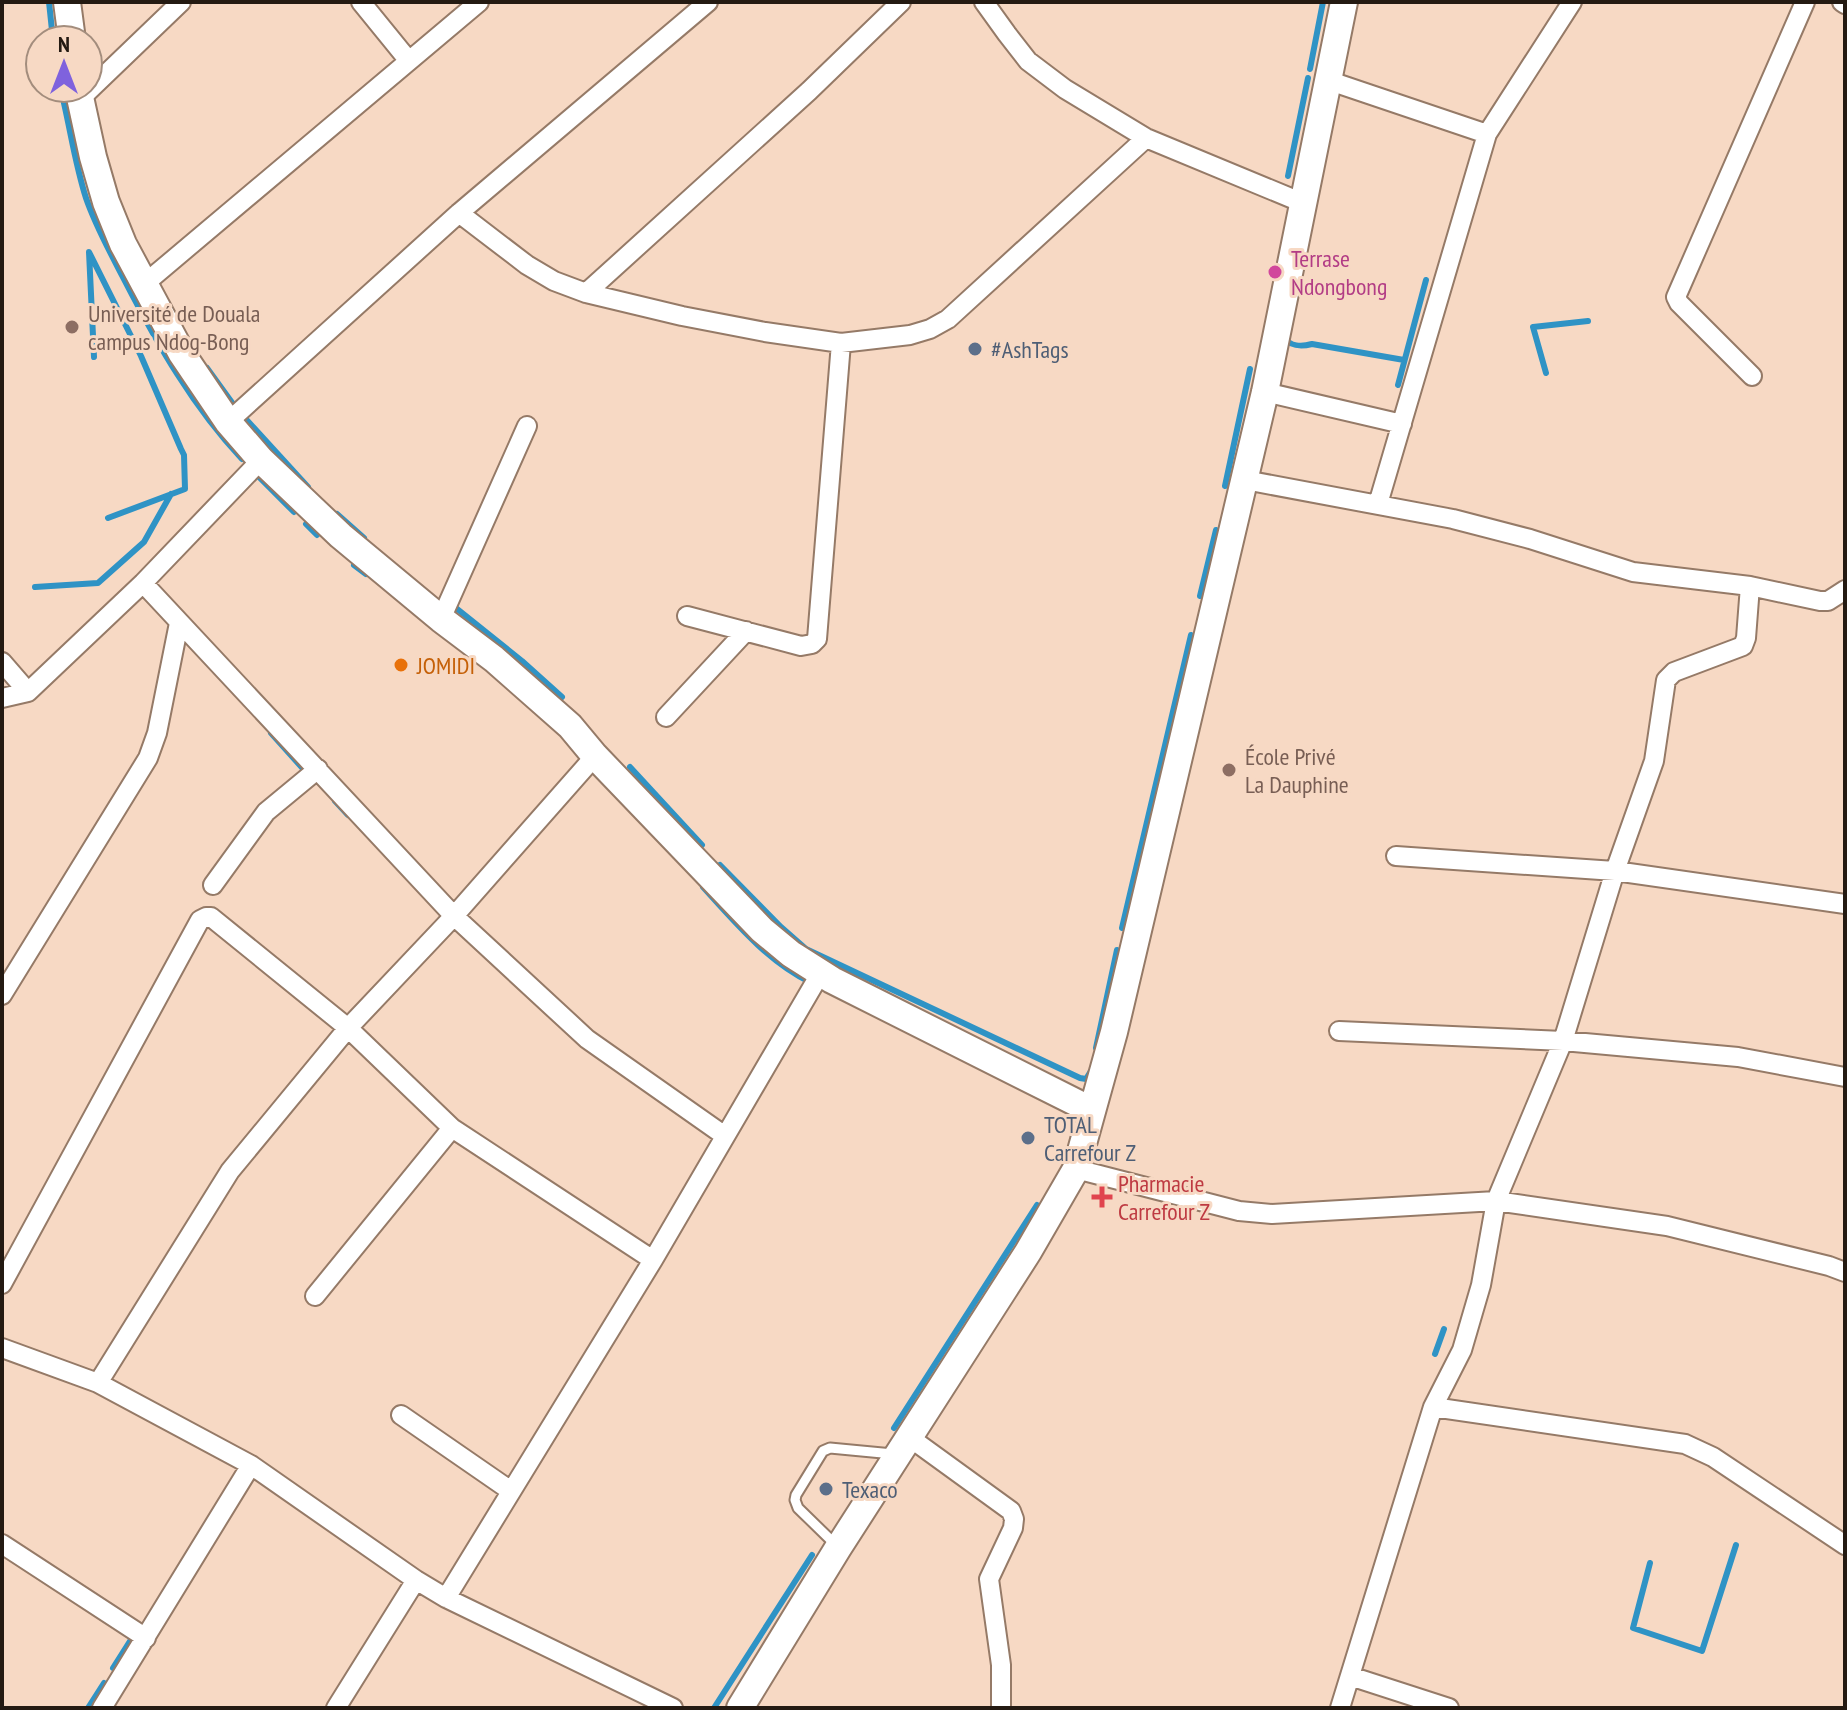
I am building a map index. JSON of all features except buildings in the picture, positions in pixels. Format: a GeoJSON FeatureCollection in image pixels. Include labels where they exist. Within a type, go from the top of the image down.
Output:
{"type":"FeatureCollection","features":[{"type":"Feature","properties":{"kind":"main road"},"geometry":{"type":"LineString","coordinates":[[67,2],[70,24]]}},
{"type":"Feature","properties":{"kind":"main road"},"geometry":{"type":"LineString","coordinates":[[740,1708],[838,1548],[1028,1252],[1076,1169],[1114,1032],[1245,480],[1344,2]]}},
{"type":"Feature","properties":{"kind":"main road"},"geometry":{"type":"LineString","coordinates":[[82,104],[106,202],[143,285],[182,354],[228,422],[261,460],[341,536],[494,659],[570,726],[762,930],[791,954],[820,974],[1091,1110]]}},
{"type":"Feature","properties":{"kind":"street"},"geometry":{"type":"LineString","coordinates":[[104,71],[181,2]]}},
{"type":"Feature","properties":{"kind":"street"},"geometry":{"type":"LineString","coordinates":[[361,2],[409,61]]}},
{"type":"Feature","properties":{"kind":"street"},"geometry":{"type":"LineString","coordinates":[[143,285],[479,2]]}},
{"type":"Feature","properties":{"kind":"street"},"geometry":{"type":"LineString","coordinates":[[228,422],[459,213],[708,2]]}},
{"type":"Feature","properties":{"kind":"street"},"geometry":{"type":"LineString","coordinates":[[586,293],[809,91],[901,2]]}},
{"type":"Feature","properties":{"kind":"street"},"geometry":{"type":"LineString","coordinates":[[984,2],[1028,61],[1065,89],[1146,138],[1303,203]]}},
{"type":"Feature","properties":{"kind":"street"},"geometry":{"type":"LineString","coordinates":[[1378,504],[1487,134],[1572,2]]}},
{"type":"Feature","properties":{"kind":"street"},"geometry":{"type":"LineString","coordinates":[[1752,376],[1676,297],[1805,2]]}},
{"type":"Feature","properties":{"kind":"street"},"geometry":{"type":"LineString","coordinates":[[1327,80],[1487,134]]}},
{"type":"Feature","properties":{"kind":"street"},"geometry":{"type":"LineString","coordinates":[[459,213],[527,265],[554,281],[586,293],[765,332],[841,343],[910,335],[948,319],[1146,138]]}},
{"type":"Feature","properties":{"kind":"street"},"geometry":{"type":"LineString","coordinates":[[687,616],[801,646],[812,644],[817,639],[841,343]]}},
{"type":"Feature","properties":{"kind":"street"},"geometry":{"type":"LineString","coordinates":[[1265,392],[1402,424]]}},
{"type":"Feature","properties":{"kind":"street"},"geometry":{"type":"LineString","coordinates":[[441,619],[527,426]]}},
{"type":"Feature","properties":{"kind":"street"},"geometry":{"type":"LineString","coordinates":[[2,698],[28,692],[143,583],[261,460]]}},
{"type":"Feature","properties":{"kind":"street"},"geometry":{"type":"LineString","coordinates":[[1245,480],[1487,527],[1633,572],[1750,586],[1820,601],[1828,601],[1845,590]]}},
{"type":"Feature","properties":{"kind":"street"},"geometry":{"type":"LineString","coordinates":[[143,583],[454,916],[587,1039],[725,1136]]}},
{"type":"Feature","properties":{"kind":"street"},"geometry":{"type":"LineString","coordinates":[[1340,1708],[1433,1407],[1462,1350],[1481,1285],[1496,1201],[1563,1041],[1615,871],[1654,761],[1666,680],[1674,672],[1743,646],[1750,586]]}},
{"type":"Feature","properties":{"kind":"street"},"geometry":{"type":"LineString","coordinates":[[2,995],[148,758],[157,733],[179,623]]}},
{"type":"Feature","properties":{"kind":"street"},"geometry":{"type":"LineString","coordinates":[[666,717],[746,631]]}},
{"type":"Feature","properties":{"kind":"street"},"geometry":{"type":"LineString","coordinates":[[2,662],[28,692]]}},
{"type":"Feature","properties":{"kind":"street"},"geometry":{"type":"LineString","coordinates":[[98,1383],[221,1184],[348,1028],[454,916],[595,756]]}},
{"type":"Feature","properties":{"kind":"street"},"geometry":{"type":"LineString","coordinates":[[213,885],[266,812],[318,769]]}},
{"type":"Feature","properties":{"kind":"street"},"geometry":{"type":"LineString","coordinates":[[1396,856],[1615,871],[1845,904]]}},
{"type":"Feature","properties":{"kind":"street"},"geometry":{"type":"LineString","coordinates":[[2,1284],[200,920],[206,917],[211,917],[348,1028],[452,1128],[653,1260]]}},
{"type":"Feature","properties":{"kind":"street"},"geometry":{"type":"LineString","coordinates":[[446,1598],[653,1260],[820,974]]}},
{"type":"Feature","properties":{"kind":"street"},"geometry":{"type":"LineString","coordinates":[[1339,1031],[1563,1041],[1738,1057],[1845,1077]]}},
{"type":"Feature","properties":{"kind":"street"},"geometry":{"type":"LineString","coordinates":[[315,1296],[452,1128]]}},
{"type":"Feature","properties":{"kind":"street"},"geometry":{"type":"LineString","coordinates":[[1076,1169],[1239,1211],[1272,1214],[1496,1201],[1667,1226],[1845,1272]]}},
{"type":"Feature","properties":{"kind":"street"},"geometry":{"type":"LineString","coordinates":[[2,1348],[98,1383],[251,1465],[446,1598],[673,1708]]}},
{"type":"Feature","properties":{"kind":"street"},"geometry":{"type":"LineString","coordinates":[[1433,1407],[1685,1444],[1713,1457],[1845,1545]]}},
{"type":"Feature","properties":{"kind":"street"},"geometry":{"type":"LineString","coordinates":[[401,1415],[511,1491]]}},
{"type":"Feature","properties":{"kind":"street"},"geometry":{"type":"LineString","coordinates":[[903,1446],[1011,1511],[1014,1519],[1013,1528],[989,1579],[1001,1665],[1001,1708]]}},
{"type":"Feature","properties":{"kind":"street"},"geometry":{"type":"LineString","coordinates":[[102,1708],[251,1465]]}},
{"type":"Feature","properties":{"kind":"street"},"geometry":{"type":"LineString","coordinates":[[2,1544],[146,1638]]}},
{"type":"Feature","properties":{"kind":"street"},"geometry":{"type":"LineString","coordinates":[[336,1708],[416,1580]]}},
{"type":"Feature","properties":{"kind":"street"},"geometry":{"type":"LineString","coordinates":[[1350,1676],[1449,1708]]}},
{"type":"Feature","properties":{"kind":"lane"},"geometry":{"type":"LineString","coordinates":[[838,1548],[798,1508],[795,1500],[823,1451],[830,1448],[903,1446]]}},
{"type":"Feature","properties":{"kind":"waterway"},"geometry":{"type":"LineString","coordinates":[[49,2],[51,24]]}},
{"type":"Feature","properties":{"kind":"waterway"},"geometry":{"type":"LineString","coordinates":[[1310,69],[1323,2]]}},
{"type":"Feature","properties":{"kind":"waterway"},"geometry":{"type":"LineString","coordinates":[[1288,176],[1308,78]]}},
{"type":"Feature","properties":{"kind":"waterway"},"geometry":{"type":"LineString","coordinates":[[64,104],[82,186],[104,240],[178,374],[208,418],[242,459]]}},
{"type":"Feature","properties":{"kind":"waterway"},"geometry":{"type":"LineString","coordinates":[[94,357],[89,252],[141,356],[184,455],[185,489],[108,518]]}},
{"type":"Feature","properties":{"kind":"waterway"},"geometry":{"type":"LineString","coordinates":[[1398,385],[1426,280]]}},
{"type":"Feature","properties":{"kind":"waterway"},"geometry":{"type":"LineString","coordinates":[[1546,373],[1533,327],[1588,321]]}},
{"type":"Feature","properties":{"kind":"waterway"},"geometry":{"type":"LineString","coordinates":[[1283,337],[1296,345],[1312,344],[1404,360]]}},
{"type":"Feature","properties":{"kind":"waterway"},"geometry":{"type":"LineString","coordinates":[[207,368],[233,404]]}},
{"type":"Feature","properties":{"kind":"waterway"},"geometry":{"type":"LineString","coordinates":[[1225,486],[1250,369]]}},
{"type":"Feature","properties":{"kind":"waterway"},"geometry":{"type":"LineString","coordinates":[[244,417],[308,487]]}},
{"type":"Feature","properties":{"kind":"waterway"},"geometry":{"type":"LineString","coordinates":[[259,477],[294,512]]}},
{"type":"Feature","properties":{"kind":"waterway"},"geometry":{"type":"LineString","coordinates":[[35,587],[98,583],[144,542],[171,494]]}},
{"type":"Feature","properties":{"kind":"waterway"},"geometry":{"type":"LineString","coordinates":[[337,514],[364,538]]}},
{"type":"Feature","properties":{"kind":"waterway"},"geometry":{"type":"LineString","coordinates":[[306,524],[317,535]]}},
{"type":"Feature","properties":{"kind":"waterway"},"geometry":{"type":"LineString","coordinates":[[1200,596],[1216,530]]}},
{"type":"Feature","properties":{"kind":"waterway"},"geometry":{"type":"LineString","coordinates":[[354,565],[366,574]]}},
{"type":"Feature","properties":{"kind":"waterway"},"geometry":{"type":"LineString","coordinates":[[456,608],[562,697]]}},
{"type":"Feature","properties":{"kind":"waterway"},"geometry":{"type":"LineString","coordinates":[[1122,928],[1191,635]]}},
{"type":"Feature","properties":{"kind":"waterway"},"geometry":{"type":"LineString","coordinates":[[271,733],[306,772]]}},
{"type":"Feature","properties":{"kind":"waterway"},"geometry":{"type":"LineString","coordinates":[[630,767],[702,845]]}},
{"type":"Feature","properties":{"kind":"waterway"},"geometry":{"type":"LineString","coordinates":[[335,801],[348,815]]}},
{"type":"Feature","properties":{"kind":"waterway"},"geometry":{"type":"LineString","coordinates":[[720,865],[806,949],[1080,1078],[1086,1079],[1091,1071]]}},
{"type":"Feature","properties":{"kind":"waterway"},"geometry":{"type":"LineString","coordinates":[[703,887],[765,952],[810,982]]}},
{"type":"Feature","properties":{"kind":"waterway"},"geometry":{"type":"LineString","coordinates":[[1096,1048],[1117,950]]}},
{"type":"Feature","properties":{"kind":"waterway"},"geometry":{"type":"LineString","coordinates":[[894,1428],[1037,1205]]}},
{"type":"Feature","properties":{"kind":"waterway"},"geometry":{"type":"LineString","coordinates":[[1435,1354],[1444,1329]]}},
{"type":"Feature","properties":{"kind":"waterway"},"geometry":{"type":"LineString","coordinates":[[1650,1563],[1633,1628],[1702,1651],[1736,1545]]}},
{"type":"Feature","properties":{"kind":"waterway"},"geometry":{"type":"LineString","coordinates":[[714,1708],[812,1555]]}},
{"type":"Feature","properties":{"kind":"waterway"},"geometry":{"type":"LineString","coordinates":[[113,1668],[132,1638]]}},
{"type":"Feature","properties":{"kind":"waterway"},"geometry":{"type":"LineString","coordinates":[[88,1708],[104,1683]]}},
{"type":"Feature","properties":{"kind":"place","name":"Terrase Ndongbong"},"geometry":{"type":"Point","coordinates":[1275,272]}},
{"type":"Feature","properties":{"kind":"place","name":"Université de Douala campus Ndog-Bong"},"geometry":{"type":"Point","coordinates":[72,327]}},
{"type":"Feature","properties":{"kind":"place","name":"#AshTags"},"geometry":{"type":"Point","coordinates":[975,349]}},
{"type":"Feature","properties":{"kind":"place","name":"JOMIDI"},"geometry":{"type":"Point","coordinates":[401,665]}},
{"type":"Feature","properties":{"kind":"place","name":"École Privé La Dauphine"},"geometry":{"type":"Point","coordinates":[1229,770]}},
{"type":"Feature","properties":{"kind":"place","name":"TOTAL Carrefour Z"},"geometry":{"type":"Point","coordinates":[1028,1138]}},
{"type":"Feature","properties":{"kind":"place","name":"Pharmacie Carrefour Z"},"geometry":{"type":"Point","coordinates":[1102,1197]}},
{"type":"Feature","properties":{"kind":"place","name":"Texaco"},"geometry":{"type":"Point","coordinates":[826,1489]}}]}
